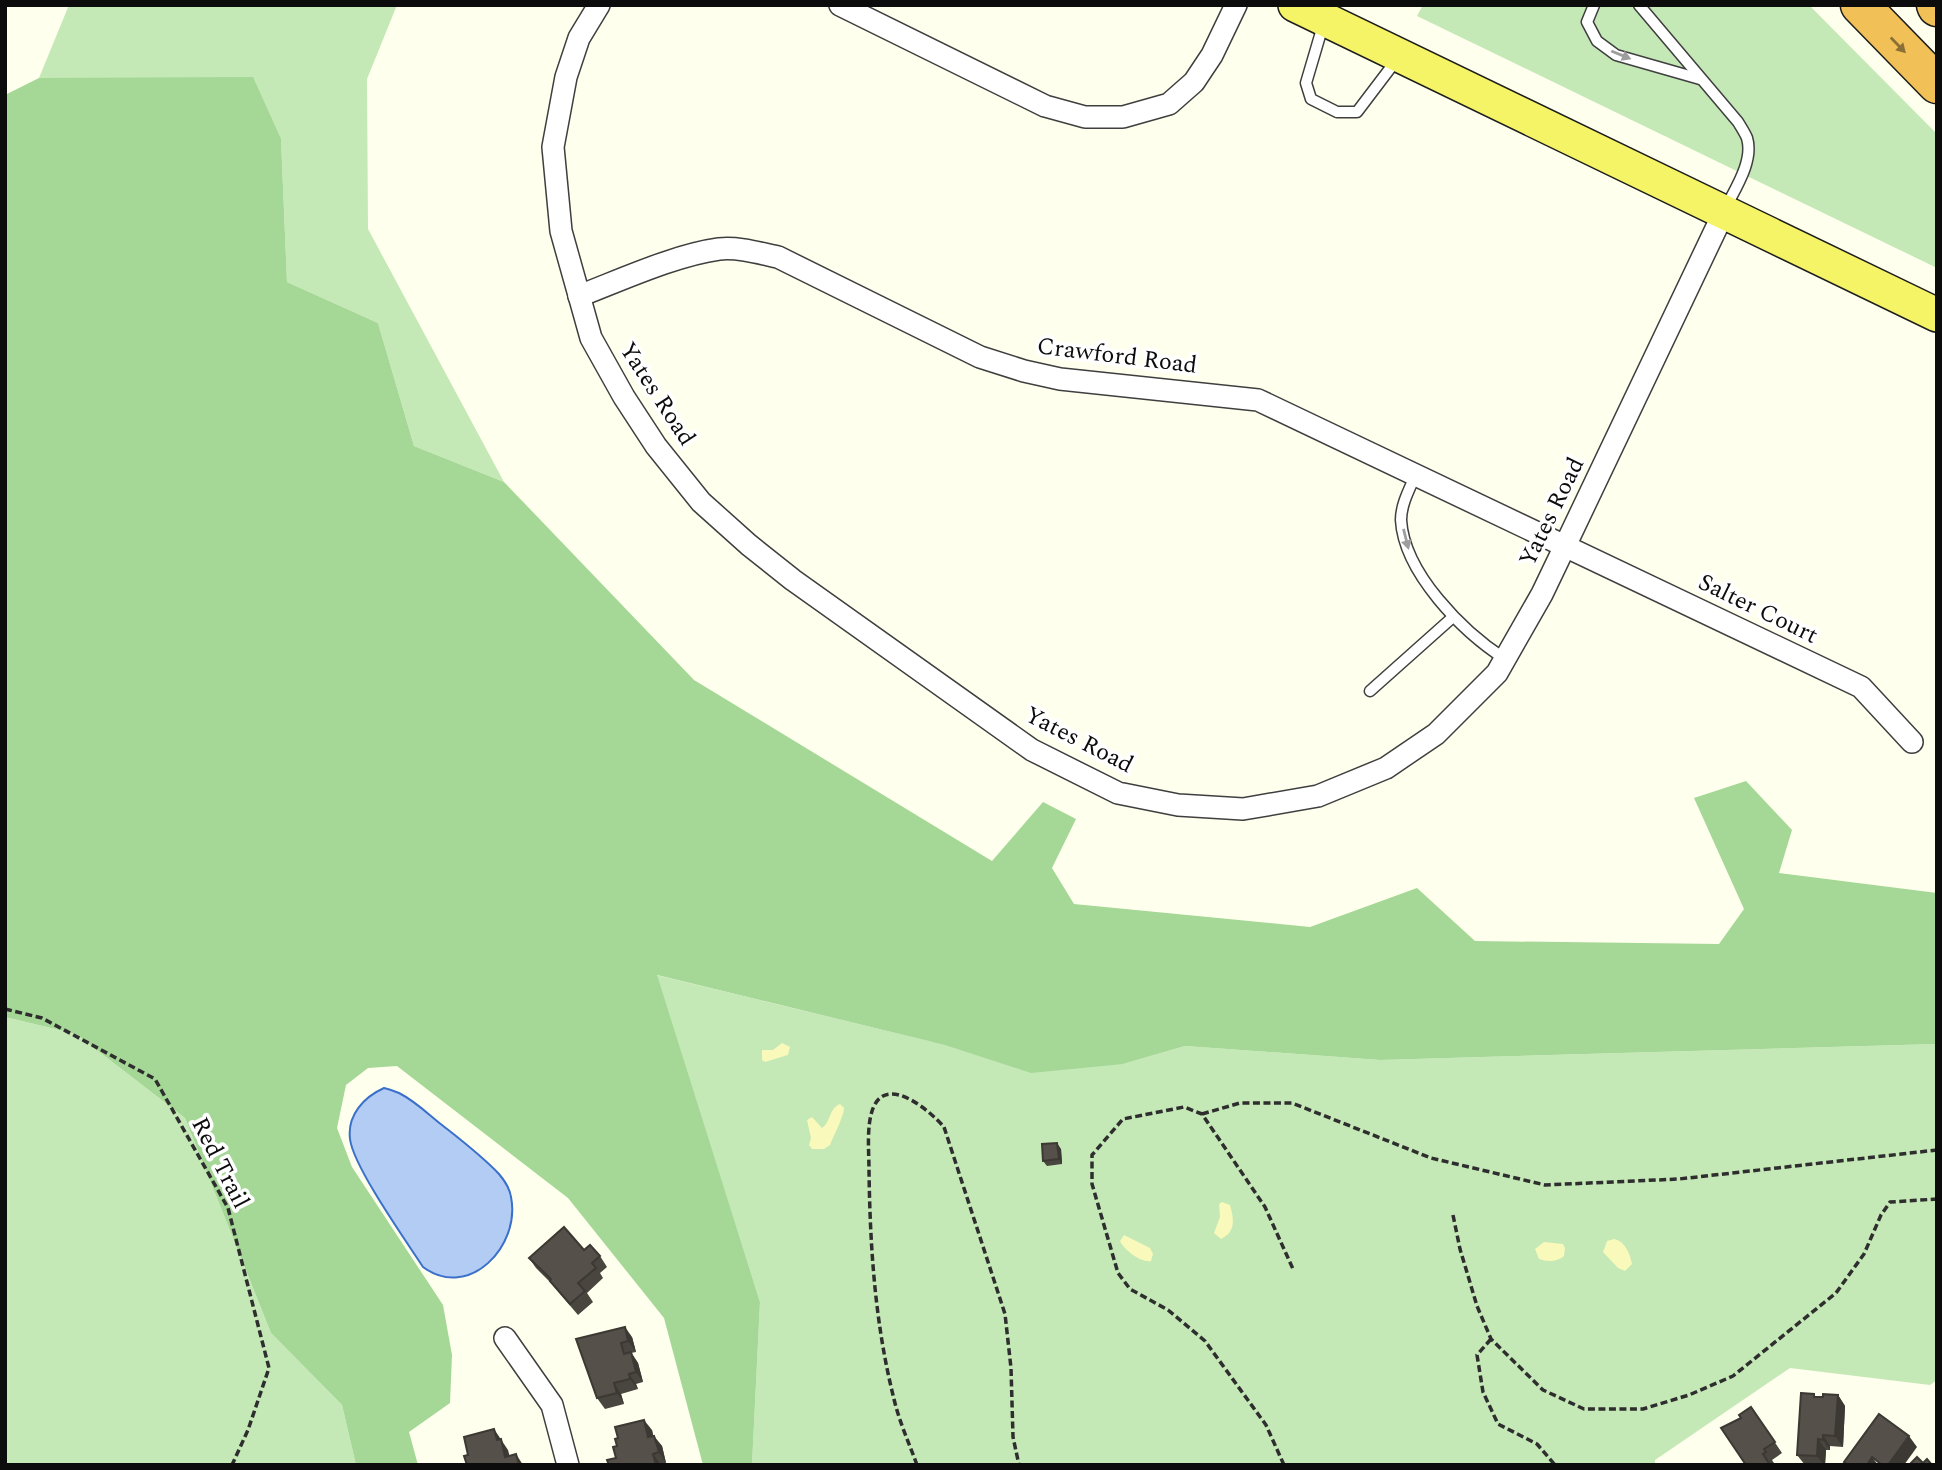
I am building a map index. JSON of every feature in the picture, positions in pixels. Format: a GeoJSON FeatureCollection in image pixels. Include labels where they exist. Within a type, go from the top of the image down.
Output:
{"type":"FeatureCollection","features":[{"type":"Feature","properties":{"kind":"highway"},"geometry":{"type":"LineString","coordinates":[[1860,5],[1937,84]]}},
{"type":"Feature","properties":{"kind":"main road"},"geometry":{"type":"LineString","coordinates":[[1295,5],[1937,316]]}},
{"type":"Feature","properties":{"kind":"street","name":"Yates Road"},"geometry":{"type":"LineString","coordinates":[[599,5],[579,38],[566,78],[553,147],[561,231],[590,338],[656,446],[701,502],[749,545],[793,580],[1032,750],[1118,793],[1178,805],[1243,809],[1318,796],[1386,768],[1436,734],[1497,673],[1566,546],[1724,212]]}},
{"type":"Feature","properties":{"kind":"street"},"geometry":{"type":"LineString","coordinates":[[840,5],[1045,106],[1085,117],[1123,117],[1169,104],[1194,82],[1212,55],[1236,5]]}},
{"type":"Feature","properties":{"kind":"street","name":"Crawford Road"},"geometry":{"type":"LineString","coordinates":[[579,296],[685,258],[720,249],[747,250],[778,257],[980,357],[1002,364],[1060,379],[1258,400],[1566,546]]}},
{"type":"Feature","properties":{"kind":"street","name":"Salter Court"},"geometry":{"type":"LineString","coordinates":[[1566,546],[1861,687],[1912,742]]}},
{"type":"Feature","properties":{"kind":"street"},"geometry":{"type":"LineString","coordinates":[[505,1338],[552,1405],[568,1465]]}},
{"type":"Feature","properties":{"kind":"lane"},"geometry":{"type":"LineString","coordinates":[[1594,5],[1587,22],[1597,41],[1616,55],[1700,79]]}},
{"type":"Feature","properties":{"kind":"lane"},"geometry":{"type":"LineString","coordinates":[[1639,5],[1738,122],[1747,139],[1742,177],[1724,212]]}},
{"type":"Feature","properties":{"kind":"lane"},"geometry":{"type":"LineString","coordinates":[[1325,19],[1306,83],[1311,99],[1337,112],[1357,112],[1400,55]]}},
{"type":"Feature","properties":{"kind":"lane"},"geometry":{"type":"LineString","coordinates":[[1416,474],[1405,498],[1401,520],[1410,553],[1440,603],[1472,636],[1505,659]]}},
{"type":"Feature","properties":{"kind":"lane"},"geometry":{"type":"LineString","coordinates":[[1370,691],[1453,617]]}},
{"type":"Feature","properties":{"kind":"path","name":"Red Trail"},"geometry":{"type":"LineString","coordinates":[[5,1009],[41,1018],[155,1079],[228,1208],[269,1368],[248,1430],[232,1465]]}},
{"type":"Feature","properties":{"kind":"path"},"geometry":{"type":"LineString","coordinates":[[917,1465],[894,1400],[877,1315],[870,1235],[870,1129],[874,1105],[883,1095],[892,1093],[905,1096],[922,1106],[944,1127],[1005,1314],[1011,1367],[1013,1437],[1019,1465]]}},
{"type":"Feature","properties":{"kind":"path"},"geometry":{"type":"LineString","coordinates":[[1202,1114],[1240,1103],[1292,1103],[1431,1158],[1545,1185],[1679,1179],[1937,1150]]}},
{"type":"Feature","properties":{"kind":"path"},"geometry":{"type":"LineString","coordinates":[[1284,1465],[1266,1425],[1205,1341],[1168,1310],[1129,1289],[1118,1273],[1092,1184],[1091,1155],[1123,1119],[1184,1107],[1202,1114],[1265,1207],[1293,1269]]}},
{"type":"Feature","properties":{"kind":"path"},"geometry":{"type":"LineString","coordinates":[[1453,1215],[1477,1306],[1491,1339],[1543,1390],[1584,1409],[1643,1409],[1689,1395],[1733,1376],[1836,1293],[1864,1254],[1881,1215],[1890,1202],[1937,1199]]}},
{"type":"Feature","properties":{"kind":"path"},"geometry":{"type":"LineString","coordinates":[[1491,1339],[1477,1355],[1483,1392],[1498,1424],[1537,1444],[1555,1465]]}},
{"type":"Feature","properties":{"kind":"shaded area"},"geometry":{"type":"Polygon","coordinates":[[[69,5],[397,5],[367,79],[368,229],[504,482],[414,446],[378,323],[287,282],[281,139],[39,78],[69,5]]]}},
{"type":"Feature","properties":{"kind":"shaded area"},"geometry":{"type":"Polygon","coordinates":[[[1423,5],[1809,5],[1937,134],[1937,268],[1417,16],[1423,5]]]}},
{"type":"Feature","properties":{"kind":"shaded area"},"geometry":{"type":"Polygon","coordinates":[[[253,77],[281,139],[287,282],[378,323],[414,446],[504,482],[694,680],[992,861],[1043,802],[1076,819],[1052,868],[1074,904],[1310,927],[1417,888],[1475,941],[1719,944],[1744,909],[1694,798],[1746,781],[1792,830],[1779,873],[1937,893],[1937,1044],[1380,1060],[1185,1046],[1123,1064],[1031,1073],[945,1045],[657,975],[760,1302],[752,1465],[703,1465],[664,1318],[568,1198],[397,1066],[368,1068],[346,1085],[337,1128],[352,1167],[443,1305],[452,1355],[450,1403],[409,1432],[418,1465],[356,1465],[342,1405],[271,1333],[185,1118],[76,1034],[5,1017],[5,95],[39,78],[253,77]]]}},
{"type":"Feature","properties":{"kind":"shaded area"},"geometry":{"type":"Polygon","coordinates":[[[656,975],[929,1041],[1123,1064],[1185,1046],[1380,1060],[1937,1044],[1937,1380],[1930,1385],[1790,1368],[1655,1460],[1655,1465],[752,1465],[760,1302],[656,975]]]}},
{"type":"Feature","properties":{"kind":"shaded area"},"geometry":{"type":"Polygon","coordinates":[[[5,1017],[76,1034],[185,1118],[271,1333],[342,1405],[356,1465],[5,1465],[5,1017]]]}},
{"type":"Feature","properties":{"kind":"sand"},"geometry":{"type":"Polygon","coordinates":[[[782,1043],[790,1047],[788,1055],[765,1062],[762,1060],[762,1050],[773,1050],[782,1043]]]}},
{"type":"Feature","properties":{"kind":"sand"},"geometry":{"type":"Polygon","coordinates":[[[840,1104],[844,1111],[830,1145],[824,1149],[812,1149],[809,1145],[811,1138],[807,1120],[812,1117],[822,1128],[840,1104]]]}},
{"type":"Feature","properties":{"kind":"sand"},"geometry":{"type":"Polygon","coordinates":[[[1222,1202],[1230,1205],[1233,1220],[1229,1233],[1221,1239],[1214,1233],[1220,1217],[1219,1204],[1222,1202]]]}},
{"type":"Feature","properties":{"kind":"sand"},"geometry":{"type":"Polygon","coordinates":[[[1124,1235],[1150,1248],[1153,1254],[1151,1261],[1138,1258],[1125,1248],[1120,1241],[1124,1235]]]}},
{"type":"Feature","properties":{"kind":"sand"},"geometry":{"type":"Polygon","coordinates":[[[1614,1239],[1624,1245],[1630,1256],[1632,1264],[1625,1271],[1618,1268],[1603,1252],[1607,1241],[1614,1239]]]}},
{"type":"Feature","properties":{"kind":"sand"},"geometry":{"type":"Polygon","coordinates":[[[1544,1242],[1563,1244],[1564,1256],[1552,1261],[1539,1259],[1535,1249],[1544,1242]]]}},
{"type":"Feature","properties":{"kind":"water"},"geometry":{"type":"Polygon","coordinates":[[[384,1088],[399,1093],[421,1108],[486,1161],[508,1188],[512,1215],[508,1233],[500,1250],[474,1273],[458,1277],[440,1276],[423,1267],[360,1167],[350,1139],[351,1122],[358,1108],[370,1096],[384,1088]]]}},
{"type":"Feature","properties":{"kind":"building"},"geometry":{"type":"Polygon","coordinates":[[[1057,1143],[1059,1159],[1043,1161],[1042,1144],[1057,1143]]]}},
{"type":"Feature","properties":{"kind":"building"},"geometry":{"type":"Polygon","coordinates":[[[564,1227],[584,1250],[590,1245],[600,1256],[592,1263],[596,1268],[578,1283],[585,1291],[570,1304],[551,1279],[529,1258],[564,1227]]]}},
{"type":"Feature","properties":{"kind":"building"},"geometry":{"type":"Polygon","coordinates":[[[625,1327],[628,1341],[621,1343],[624,1354],[631,1352],[636,1372],[629,1374],[630,1379],[614,1383],[617,1393],[597,1398],[576,1339],[625,1327]]]}},
{"type":"Feature","properties":{"kind":"building"},"geometry":{"type":"Polygon","coordinates":[[[1801,1393],[1814,1394],[1814,1397],[1823,1397],[1823,1394],[1838,1395],[1835,1436],[1823,1435],[1823,1440],[1818,1439],[1817,1456],[1797,1455],[1801,1393]]]}},
{"type":"Feature","properties":{"kind":"building"},"geometry":{"type":"Polygon","coordinates":[[[1751,1407],[1775,1442],[1764,1449],[1766,1452],[1763,1454],[1770,1465],[1746,1465],[1721,1428],[1741,1418],[1739,1415],[1751,1407]]]}},
{"type":"Feature","properties":{"kind":"building"},"geometry":{"type":"Polygon","coordinates":[[[1879,1414],[1909,1436],[1888,1465],[1882,1465],[1872,1457],[1867,1465],[1848,1465],[1844,1462],[1879,1414]]]}},
{"type":"Feature","properties":{"kind":"building"},"geometry":{"type":"Polygon","coordinates":[[[644,1420],[648,1437],[654,1436],[659,1452],[653,1454],[656,1465],[609,1465],[607,1460],[616,1458],[613,1447],[617,1446],[615,1439],[618,1438],[615,1427],[644,1420]]]}},
{"type":"Feature","properties":{"kind":"building"},"geometry":{"type":"Polygon","coordinates":[[[494,1429],[497,1440],[501,1439],[505,1457],[516,1454],[519,1465],[467,1465],[464,1437],[494,1429]]]}},
{"type":"Feature","properties":{"kind":"building"},"geometry":{"type":"Polygon","coordinates":[[[1917,1457],[1923,1463],[1927,1459],[1932,1465],[1909,1465],[1917,1457]]]}}]}
